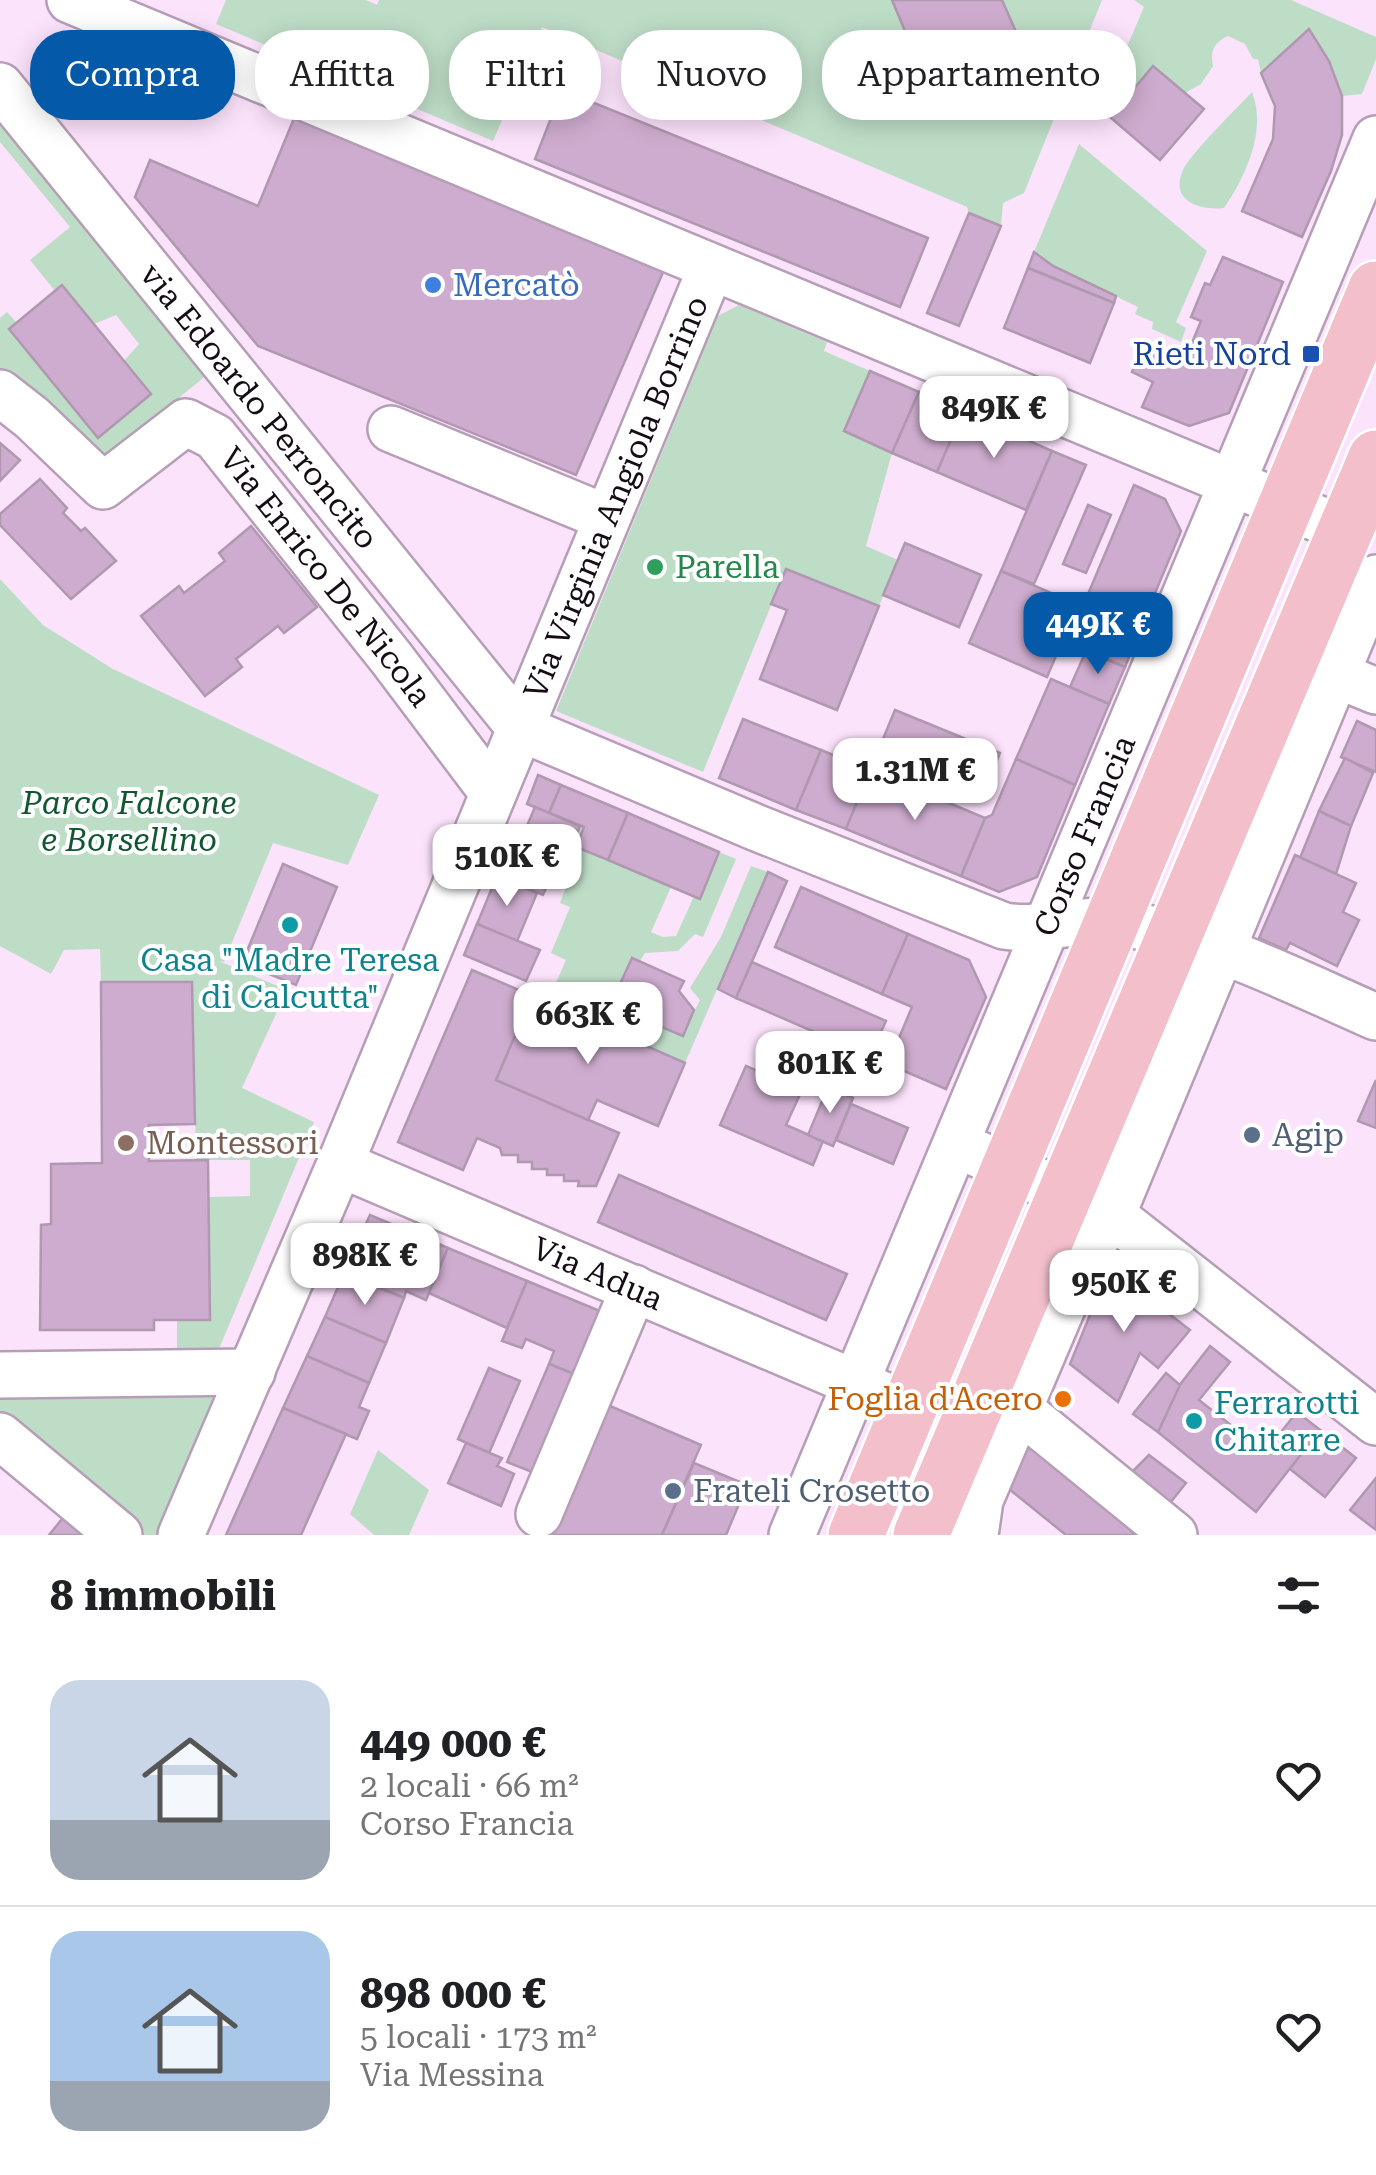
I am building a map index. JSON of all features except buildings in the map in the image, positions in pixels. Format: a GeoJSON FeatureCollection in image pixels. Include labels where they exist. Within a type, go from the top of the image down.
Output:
{"type":"FeatureCollection","features":[{"type":"Feature","properties":{"kind":"main road","name":"Corso Francia"},"geometry":{"type":"LineString","coordinates":[[856,1535],[1007,1166],[1162,935],[1285,506],[1376,289]]}},
{"type":"Feature","properties":{"kind":"main road","name":"Corso Francia"},"geometry":{"type":"LineString","coordinates":[[921,1535],[1064,1191],[1162,935],[1376,458]]}},
{"type":"Feature","properties":{"kind":"street"},"geometry":{"type":"LineString","coordinates":[[70,0],[1345,530]]}},
{"type":"Feature","properties":{"kind":"street","name":"via Edoardo Perroncito"},"geometry":{"type":"LineString","coordinates":[[0,86],[520,728]]}},
{"type":"Feature","properties":{"kind":"street","name":"Corso Francia"},"geometry":{"type":"LineString","coordinates":[[792,1535],[1376,140]]}},
{"type":"Feature","properties":{"kind":"street","name":"Via Virginia Angiola Borrino"},"geometry":{"type":"LineString","coordinates":[[181,1535],[340,1164],[711,268]]}},
{"type":"Feature","properties":{"kind":"street","name":"Via Enrico De Nicola"},"geometry":{"type":"LineString","coordinates":[[0,393],[103,486],[186,422],[214,436],[493,794]]}},
{"type":"Feature","properties":{"kind":"street"},"geometry":{"type":"LineString","coordinates":[[391,429],[606,518]]}},
{"type":"Feature","properties":{"kind":"street","name":"Corso Francia"},"geometry":{"type":"LineString","coordinates":[[975,1535],[980,1500],[1019,1409],[1083,1260],[1112,1216],[1162,935],[1357,683],[1376,578]]}},
{"type":"Feature","properties":{"kind":"street"},"geometry":{"type":"LineString","coordinates":[[520,728],[1004,926],[1162,935],[1376,1017]]}},
{"type":"Feature","properties":{"kind":"street"},"geometry":{"type":"LineString","coordinates":[[954,1144],[1112,1216],[1376,1422]]}},
{"type":"Feature","properties":{"kind":"street","name":"Via Adua"},"geometry":{"type":"LineString","coordinates":[[340,1164],[908,1406]]}},
{"type":"Feature","properties":{"kind":"street"},"geometry":{"type":"LineString","coordinates":[[540,1514],[634,1288]]}},
{"type":"Feature","properties":{"kind":"street"},"geometry":{"type":"LineString","coordinates":[[0,1375],[252,1372]]}},
{"type":"Feature","properties":{"kind":"street"},"geometry":{"type":"LineString","coordinates":[[1019,1409],[1174,1535]]}},
{"type":"Feature","properties":{"kind":"street"},"geometry":{"type":"LineString","coordinates":[[0,1436],[119,1535]]}},
{"type":"Feature","properties":{"kind":"green space"},"geometry":{"type":"Polygon","coordinates":[[[226,0],[366,0],[377,5],[379,0],[1102,0],[1090,30],[822,30],[822,120],[1054,120],[1024,193],[1003,203],[1001,226],[969,213],[967,207],[762,120],[802,120],[802,30],[621,30],[621,60],[601,52],[601,30],[449,30],[449,120],[502,120],[493,141],[429,114],[429,30],[255,30],[255,40],[216,24],[226,0]]]}},
{"type":"Feature","properties":{"kind":"green space"},"geometry":{"type":"Polygon","coordinates":[[[1134,0],[1291,0],[1376,37],[1376,59],[1362,94],[1342,96],[1329,61],[1308,30],[1261,73],[1258,59],[1253,59],[1245,44],[1228,36],[1214,48],[1213,66],[1201,84],[1185,93],[1153,66],[1136,86],[1134,30],[1144,7],[1134,0]]]}},
{"type":"Feature","properties":{"kind":"green space"},"geometry":{"type":"Polygon","coordinates":[[[1252,92],[1256,137],[1232,195],[1224,208],[1206,208],[1189,202],[1180,189],[1187,163],[1252,92]]]}},
{"type":"Feature","properties":{"kind":"green space"},"geometry":{"type":"Polygon","coordinates":[[[0,106],[214,369],[100,463],[32,394],[0,370],[0,318],[7,312],[17,323],[9,330],[98,438],[151,394],[124,361],[139,344],[116,315],[94,324],[62,286],[55,291],[30,260],[70,227],[0,142],[0,106]]]}},
{"type":"Feature","properties":{"kind":"green space"},"geometry":{"type":"Polygon","coordinates":[[[1079,144],[1207,251],[1176,322],[1186,328],[1181,342],[1152,329],[1153,322],[1135,314],[1138,307],[1053,266],[1034,252],[1079,144]]]}},
{"type":"Feature","properties":{"kind":"green space"},"geometry":{"type":"Polygon","coordinates":[[[739,305],[827,342],[824,351],[870,371],[845,431],[892,453],[866,546],[898,560],[879,606],[786,569],[703,772],[556,711],[718,316],[739,305]]]}},
{"type":"Feature","properties":{"kind":"green space","name":"Parco Falcone e Borsellino"},"geometry":{"type":"Polygon","coordinates":[[[0,579],[43,625],[113,669],[379,795],[348,865],[273,843],[224,962],[219,961],[287,990],[242,1088],[314,1122],[211,1368],[177,1368],[177,1320],[210,1320],[208,1197],[250,1196],[250,1160],[196,1160],[192,983],[101,982],[100,949],[64,950],[51,974],[0,946],[0,579]]]}},
{"type":"Feature","properties":{"kind":"green space"},"geometry":{"type":"Polygon","coordinates":[[[580,826],[584,827],[576,847],[671,887],[651,932],[663,937],[676,936],[694,896],[700,898],[719,852],[736,859],[703,937],[695,934],[678,951],[645,953],[640,961],[632,958],[621,981],[625,984],[615,1007],[682,1036],[700,1000],[690,988],[721,937],[751,866],[768,872],[685,1063],[547,1003],[566,960],[551,953],[570,907],[560,903],[567,884],[557,880],[580,826]]]}},
{"type":"Feature","properties":{"kind":"green space"},"geometry":{"type":"Polygon","coordinates":[[[0,1378],[246,1385],[181,1535],[119,1535],[0,1436],[0,1378]]]}},
{"type":"Feature","properties":{"kind":"green space"},"geometry":{"type":"Polygon","coordinates":[[[378,1450],[429,1490],[409,1535],[374,1535],[350,1514],[378,1450]]]}},
{"type":"Feature","properties":{"kind":"place","name":"Mercatò"},"geometry":{"type":"Point","coordinates":[433,285]}},
{"type":"Feature","properties":{"kind":"place","name":"Rieti Nord"},"geometry":{"type":"Point","coordinates":[1311,354]}},
{"type":"Feature","properties":{"kind":"place","name":"Parella"},"geometry":{"type":"Point","coordinates":[655,567]}},
{"type":"Feature","properties":{"kind":"place","name":"Casa \"Madre Teresa di Calcutta\""},"geometry":{"type":"Point","coordinates":[290,925]}},
{"type":"Feature","properties":{"kind":"place","name":"Agip"},"geometry":{"type":"Point","coordinates":[1252,1135]}},
{"type":"Feature","properties":{"kind":"place","name":"Montessori"},"geometry":{"type":"Point","coordinates":[126,1143]}},
{"type":"Feature","properties":{"kind":"place","name":"Foglia d'Acero"},"geometry":{"type":"Point","coordinates":[1063,1399]}},
{"type":"Feature","properties":{"kind":"place","name":"Ferrarotti Chitarre"},"geometry":{"type":"Point","coordinates":[1194,1421]}},
{"type":"Feature","properties":{"kind":"place","name":"Frateli Crosetto"},"geometry":{"type":"Point","coordinates":[673,1491]}}]}
